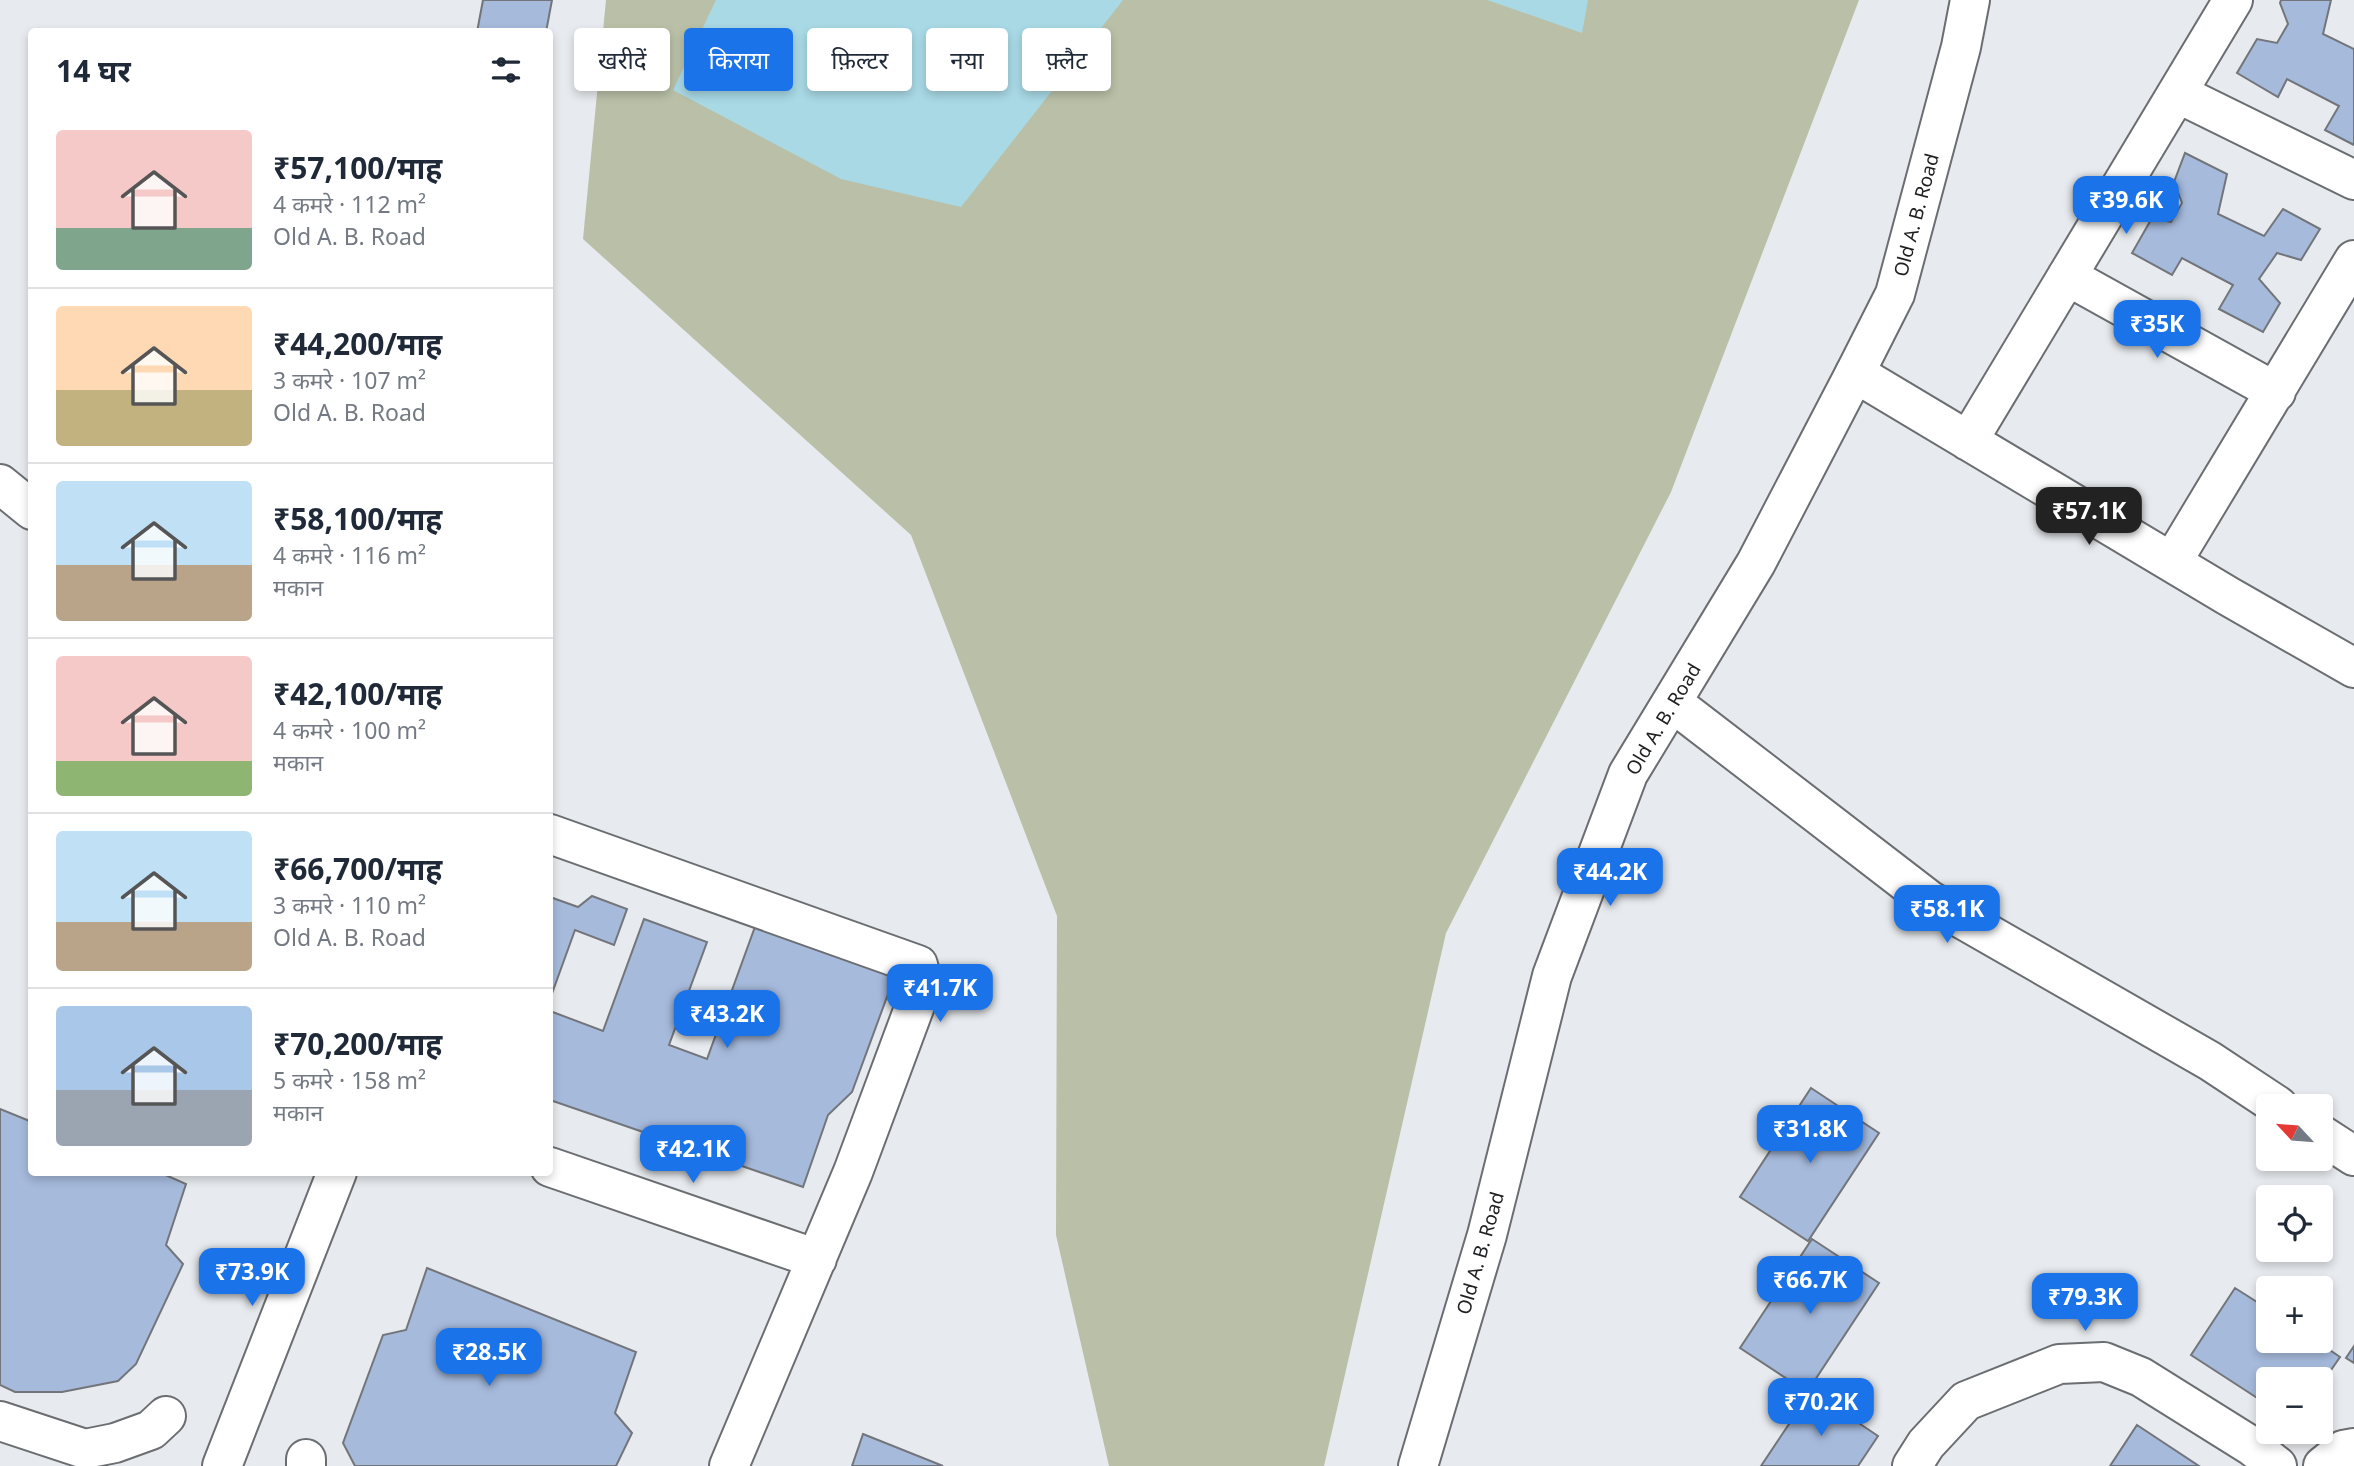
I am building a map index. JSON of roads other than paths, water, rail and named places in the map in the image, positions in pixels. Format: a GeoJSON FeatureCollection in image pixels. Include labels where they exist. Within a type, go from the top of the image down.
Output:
{"type":"FeatureCollection","features":[{"type":"Feature","properties":{"kind":"street","name":"Old A. B. Road"},"geometry":{"type":"LineString","coordinates":[[1418,1466],[1487,1235],[1552,976],[1629,774],[1756,563],[1895,294],[1961,47],[1970,0]]}},
{"type":"Feature","properties":{"kind":"street"},"geometry":{"type":"LineString","coordinates":[[1968,441],[2233,0]]}},
{"type":"Feature","properties":{"kind":"street"},"geometry":{"type":"LineString","coordinates":[[2177,93],[2354,180]]}},
{"type":"Feature","properties":{"kind":"street"},"geometry":{"type":"LineString","coordinates":[[2172,562],[2354,260]]}},
{"type":"Feature","properties":{"kind":"street"},"geometry":{"type":"LineString","coordinates":[[2067,276],[2276,392]]}},
{"type":"Feature","properties":{"kind":"street"},"geometry":{"type":"LineString","coordinates":[[1855,373],[2354,668]]}},
{"type":"Feature","properties":{"kind":"street"},"geometry":{"type":"LineString","coordinates":[[1673,703],[1929,901],[2198,1055],[2259,1094]]}},
{"type":"Feature","properties":{"kind":"street"},"geometry":{"type":"LineString","coordinates":[[553,835],[918,965],[923,984],[853,1172],[729,1466]]}},
{"type":"Feature","properties":{"kind":"street"},"geometry":{"type":"LineString","coordinates":[[2333,1143],[2354,1157]]}},
{"type":"Feature","properties":{"kind":"street"},"geometry":{"type":"LineString","coordinates":[[553,1168],[817,1259]]}},
{"type":"Feature","properties":{"kind":"street"},"geometry":{"type":"LineString","coordinates":[[222,1466],[335,1176]]}},
{"type":"Feature","properties":{"kind":"street"},"geometry":{"type":"LineString","coordinates":[[1912,1466],[1926,1444],[1966,1401],[2059,1364],[2104,1362],[2141,1377],[2253,1447],[2277,1466]]}},
{"type":"Feature","properties":{"kind":"street"},"geometry":{"type":"LineString","coordinates":[[0,1421],[85,1448],[115,1443],[151,1430],[166,1416]]}},
{"type":"Feature","properties":{"kind":"street"},"geometry":{"type":"LineString","coordinates":[[2323,1466],[2343,1450],[2354,1448]]}},
{"type":"Feature","properties":{"kind":"water"},"geometry":{"type":"Polygon","coordinates":[[[716,0],[1123,0],[1101,28],[1022,28],[1022,91],[1052,91],[961,207],[841,179],[673,90],[684,67],[684,91],[793,91],[793,28],[703,28],[716,0]]]}},
{"type":"Feature","properties":{"kind":"water"},"geometry":{"type":"Polygon","coordinates":[[[1487,0],[1588,0],[1582,33],[1487,0]]]}}]}
